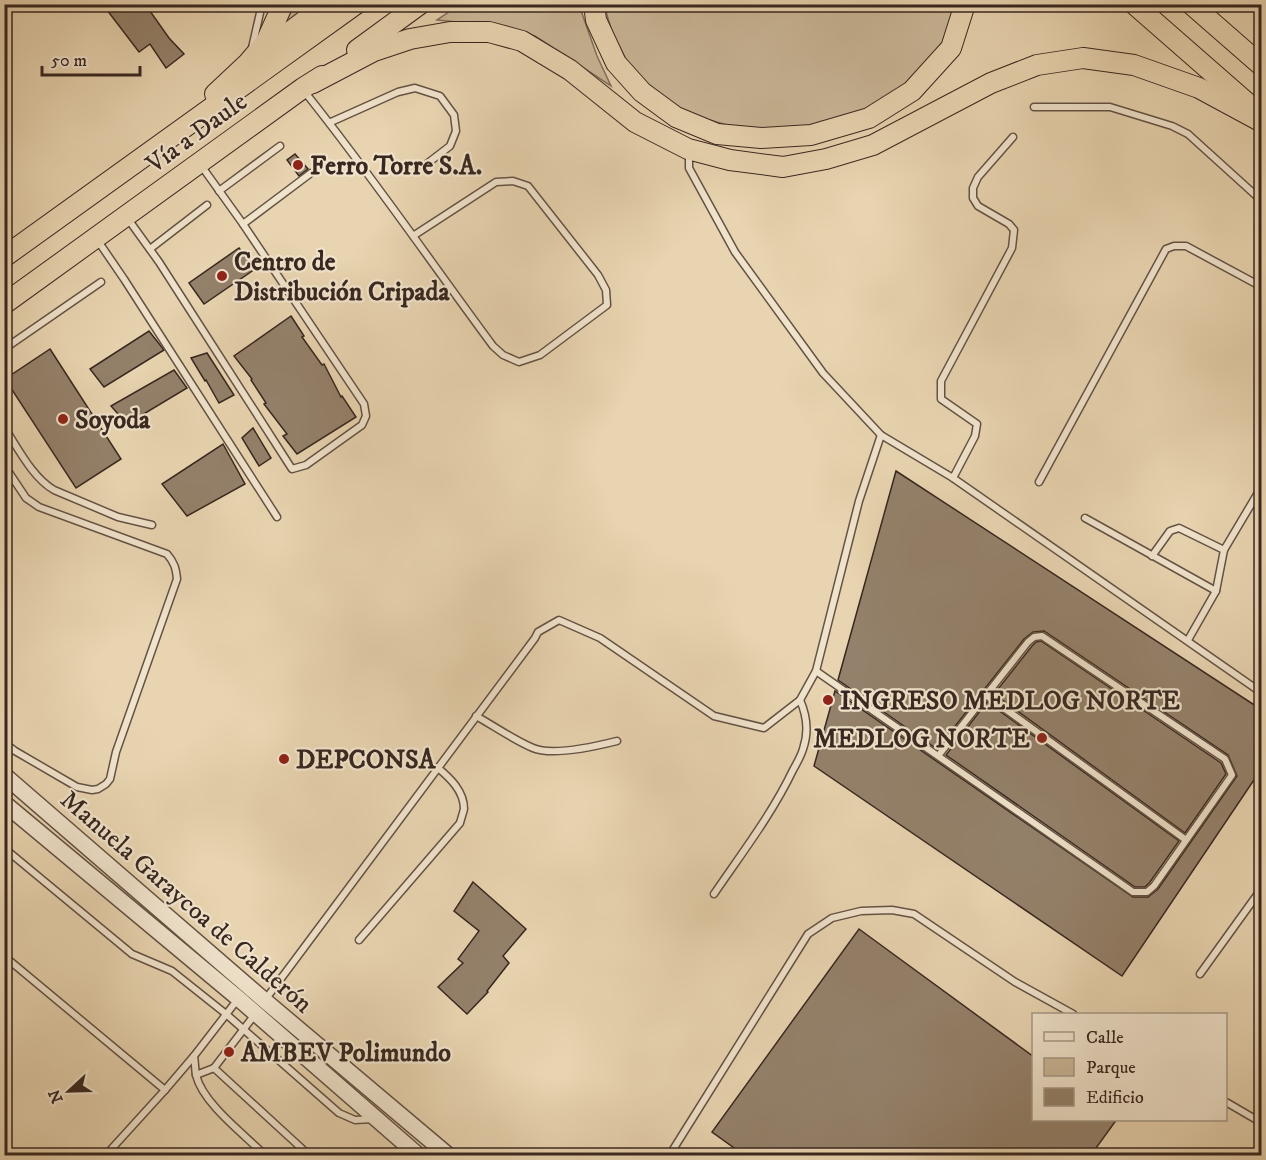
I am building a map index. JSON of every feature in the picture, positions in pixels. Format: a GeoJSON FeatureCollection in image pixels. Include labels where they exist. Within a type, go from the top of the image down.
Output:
{"type":"FeatureCollection","features":[{"type":"Feature","properties":{"kind":"highway"},"geometry":{"type":"LineString","coordinates":[[156,150],[248,63],[266,42],[283,4]]}},
{"type":"Feature","properties":{"kind":"highway"},"geometry":{"type":"LineString","coordinates":[[248,63],[327,4]]}},
{"type":"Feature","properties":{"kind":"highway","name":"Vía a Daule"},"geometry":{"type":"LineString","coordinates":[[4,257],[156,150],[356,4]]}},
{"type":"Feature","properties":{"kind":"highway","name":"Vía a Daule"},"geometry":{"type":"LineString","coordinates":[[4,304],[420,4]]}},
{"type":"Feature","properties":{"kind":"highway"},"geometry":{"type":"LineString","coordinates":[[594,4],[596,20],[616,63],[642,92],[676,117],[717,134],[761,138],[811,135],[869,117],[912,91],[951,48],[965,4]]}},
{"type":"Feature","properties":{"kind":"highway"},"geometry":{"type":"LineString","coordinates":[[1134,4],[1262,116]]}},
{"type":"Feature","properties":{"kind":"highway"},"geometry":{"type":"LineString","coordinates":[[1191,4],[1262,66]]}},
{"type":"Feature","properties":{"kind":"highway"},"geometry":{"type":"LineString","coordinates":[[308,85],[374,51],[410,39],[450,32],[489,32],[522,40],[570,70],[636,122],[688,148],[730,160],[783,167],[826,159],[873,145],[991,83],[1037,65],[1083,58],[1134,65],[1178,80],[1199,88],[1262,122]]}},
{"type":"Feature","properties":{"kind":"street","name":"Manuela Garaycoa de Calderón"},"geometry":{"type":"LineString","coordinates":[[4,775],[264,1000],[449,1155]]}},
{"type":"Feature","properties":{"kind":"street","name":"Manuela Garaycoa de Calderón"},"geometry":{"type":"LineString","coordinates":[[4,803],[238,998],[419,1155]]}},
{"type":"Feature","properties":{"kind":"lane"},"geometry":{"type":"LineString","coordinates":[[248,63],[262,4]]}},
{"type":"Feature","properties":{"kind":"lane"},"geometry":{"type":"LineString","coordinates":[[308,85],[331,122],[412,236],[493,346],[503,355],[519,362],[540,355],[607,305],[606,290],[598,275],[528,186],[513,181],[496,182],[412,236]]}},
{"type":"Feature","properties":{"kind":"lane"},"geometry":{"type":"LineString","coordinates":[[331,122],[398,92],[415,88],[440,96],[454,115],[456,131],[450,146],[424,166]]}},
{"type":"Feature","properties":{"kind":"lane"},"geometry":{"type":"LineString","coordinates":[[1034,107],[1110,107],[1172,126],[1188,134],[1262,201]]}},
{"type":"Feature","properties":{"kind":"lane"},"geometry":{"type":"LineString","coordinates":[[953,478],[975,436],[977,424],[941,399],[941,381],[1012,248],[1014,237],[1014,230],[1009,224],[978,206],[973,198],[973,188],[978,177],[1013,137]]}},
{"type":"Feature","properties":{"kind":"lane"},"geometry":{"type":"LineString","coordinates":[[219,191],[280,146]]}},
{"type":"Feature","properties":{"kind":"lane"},"geometry":{"type":"LineString","coordinates":[[688,148],[689,168],[735,252],[823,373],[881,435],[953,478],[1262,693]]}},
{"type":"Feature","properties":{"kind":"lane"},"geometry":{"type":"LineString","coordinates":[[126,216],[150,249],[292,469],[306,465],[362,425],[366,416],[364,404],[200,164]]}},
{"type":"Feature","properties":{"kind":"lane"},"geometry":{"type":"LineString","coordinates":[[243,224],[311,173]]}},
{"type":"Feature","properties":{"kind":"lane"},"geometry":{"type":"LineString","coordinates":[[150,249],[207,206]]}},
{"type":"Feature","properties":{"kind":"lane"},"geometry":{"type":"LineString","coordinates":[[96,238],[277,517]]}},
{"type":"Feature","properties":{"kind":"lane"},"geometry":{"type":"LineString","coordinates":[[1039,483],[1166,249],[1186,246],[1262,287]]}},
{"type":"Feature","properties":{"kind":"lane"},"geometry":{"type":"LineString","coordinates":[[4,349],[101,282]]}},
{"type":"Feature","properties":{"kind":"lane"},"geometry":{"type":"LineString","coordinates":[[4,427],[44,484],[118,517],[152,525]]}},
{"type":"Feature","properties":{"kind":"lane"},"geometry":{"type":"LineString","coordinates":[[196,1076],[213,1068],[255,1014],[538,632],[559,620],[600,638],[714,716],[764,728],[800,700],[816,671],[859,501],[881,435]]}},
{"type":"Feature","properties":{"kind":"lane"},"geometry":{"type":"LineString","coordinates":[[4,465],[26,498],[39,507],[167,554],[176,568],[177,579],[106,784],[92,790],[77,787],[4,743]]}},
{"type":"Feature","properties":{"kind":"lane"},"geometry":{"type":"LineString","coordinates":[[1188,640],[1216,591],[1224,550],[1262,486]]}},
{"type":"Feature","properties":{"kind":"lane"},"geometry":{"type":"LineString","coordinates":[[1085,518],[1216,591]]}},
{"type":"Feature","properties":{"kind":"lane"},"geometry":{"type":"LineString","coordinates":[[1152,556],[1170,531],[1179,528],[1224,550]]}},
{"type":"Feature","properties":{"kind":"lane"},"geometry":{"type":"LineString","coordinates":[[816,671],[1133,892],[1147,892],[1154,886],[1232,775],[1225,759],[1042,636],[1034,637],[1028,642],[938,756]]}},
{"type":"Feature","properties":{"kind":"lane"},"geometry":{"type":"LineString","coordinates":[[986,695],[1186,840]]}},
{"type":"Feature","properties":{"kind":"lane"},"geometry":{"type":"LineString","coordinates":[[714,894],[765,819],[804,749],[807,732],[806,714],[800,700]]}},
{"type":"Feature","properties":{"kind":"lane"},"geometry":{"type":"LineString","coordinates":[[476,716],[535,749],[584,748],[617,741]]}},
{"type":"Feature","properties":{"kind":"lane"},"geometry":{"type":"LineString","coordinates":[[359,940],[460,824],[464,808],[460,793],[451,779],[438,768]]}},
{"type":"Feature","properties":{"kind":"lane"},"geometry":{"type":"LineString","coordinates":[[4,848],[132,954],[172,971],[226,1014],[339,1113],[355,1120],[377,1119]]}},
{"type":"Feature","properties":{"kind":"lane"},"geometry":{"type":"LineString","coordinates":[[1200,974],[1262,888]]}},
{"type":"Feature","properties":{"kind":"lane"},"geometry":{"type":"LineString","coordinates":[[669,1155],[808,934],[831,918],[861,910],[892,910],[915,914],[1015,982],[1071,1013]]}},
{"type":"Feature","properties":{"kind":"lane"},"geometry":{"type":"LineString","coordinates":[[4,956],[165,1090]]}},
{"type":"Feature","properties":{"kind":"lane"},"geometry":{"type":"LineString","coordinates":[[105,1155],[194,1056],[238,998]]}},
{"type":"Feature","properties":{"kind":"lane"},"geometry":{"type":"LineString","coordinates":[[194,1056],[196,1076],[203,1092],[217,1109],[266,1155]]}},
{"type":"Feature","properties":{"kind":"lane"},"geometry":{"type":"LineString","coordinates":[[213,1068],[310,1155]]}},
{"type":"Feature","properties":{"kind":"lane"},"geometry":{"type":"LineString","coordinates":[[1227,1103],[1262,1123]]}},
{"type":"Feature","properties":{"kind":"green space"},"geometry":{"type":"Polygon","coordinates":[[[290,5],[319,5],[274,38],[290,5]]]}},
{"type":"Feature","properties":{"kind":"green space"},"geometry":{"type":"Polygon","coordinates":[[[459,5],[579,5],[597,56],[611,86],[535,36],[486,25],[437,20],[459,5]]]}},
{"type":"Feature","properties":{"kind":"green space"},"geometry":{"type":"Polygon","coordinates":[[[604,5],[955,5],[948,36],[920,72],[876,106],[811,128],[773,130],[731,126],[695,116],[663,99],[632,70],[613,35],[604,5]]]}},
{"type":"Feature","properties":{"kind":"building"},"geometry":{"type":"Polygon","coordinates":[[[121,4],[145,4],[169,38],[184,54],[166,68],[150,44],[139,52],[107,10],[121,4]]]}},
{"type":"Feature","properties":{"kind":"building","name":"Ferro Torre S.A."},"geometry":{"type":"Polygon","coordinates":[[[295,154],[308,169],[299,176],[287,160],[295,154]]]}},
{"type":"Feature","properties":{"kind":"building","name":"Centro de Distribución Cripada"},"geometry":{"type":"Polygon","coordinates":[[[239,248],[255,269],[204,304],[189,283],[239,248]]]}},
{"type":"Feature","properties":{"kind":"building"},"geometry":{"type":"Polygon","coordinates":[[[291,316],[304,336],[302,337],[322,365],[324,364],[341,397],[356,417],[297,454],[283,436],[287,434],[264,404],[266,403],[252,379],[234,356],[291,316]]]}},
{"type":"Feature","properties":{"kind":"building"},"geometry":{"type":"Polygon","coordinates":[[[149,331],[164,350],[104,387],[90,369],[149,331]]]}},
{"type":"Feature","properties":{"kind":"building","name":"Soyoda"},"geometry":{"type":"Polygon","coordinates":[[[50,349],[121,459],[76,488],[5,379],[50,349]]]}},
{"type":"Feature","properties":{"kind":"building"},"geometry":{"type":"Polygon","coordinates":[[[207,353],[234,395],[219,403],[191,358],[207,353]]]}},
{"type":"Feature","properties":{"kind":"building"},"geometry":{"type":"Polygon","coordinates":[[[174,370],[187,388],[127,424],[111,406],[174,370]]]}},
{"type":"Feature","properties":{"kind":"building"},"geometry":{"type":"Polygon","coordinates":[[[253,428],[271,458],[259,466],[242,438],[253,428]]]}},
{"type":"Feature","properties":{"kind":"building"},"geometry":{"type":"Polygon","coordinates":[[[223,444],[245,484],[187,516],[162,484],[223,444]]]}},
{"type":"Feature","properties":{"kind":"building","name":"MEDLOG NORTE"},"geometry":{"type":"Polygon","coordinates":[[[896,471],[1262,710],[1262,768],[1122,976],[814,766],[835,691],[1133,897],[1148,897],[1158,889],[1237,776],[1228,755],[1044,631],[1033,632],[1024,639],[937,749],[838,680],[896,471]]]}},
{"type":"Feature","properties":{"kind":"building"},"geometry":{"type":"Polygon","coordinates":[[[1041,641],[1221,763],[1226,774],[1185,833],[994,694],[1032,646],[1041,641]]]}},
{"type":"Feature","properties":{"kind":"building"},"geometry":{"type":"Polygon","coordinates":[[[987,702],[1179,841],[1145,887],[1135,887],[946,755],[987,702]]]}},
{"type":"Feature","properties":{"kind":"building"},"geometry":{"type":"Polygon","coordinates":[[[473,882],[526,929],[503,956],[509,963],[488,992],[467,1014],[438,987],[463,963],[458,959],[479,931],[454,911],[473,882]]]}},
{"type":"Feature","properties":{"kind":"building"},"geometry":{"type":"Polygon","coordinates":[[[859,929],[1032,1056],[1032,1121],[1116,1121],[1091,1155],[744,1155],[712,1132],[859,929]]]}},
{"type":"Feature","properties":{"kind":"place","name":"Ferro Torre S.A."},"geometry":{"type":"Point","coordinates":[298,165]}},
{"type":"Feature","properties":{"kind":"place","name":"Centro de Distribución Cripada"},"geometry":{"type":"Point","coordinates":[222,276]}},
{"type":"Feature","properties":{"kind":"place","name":"Soyoda"},"geometry":{"type":"Point","coordinates":[63,419]}},
{"type":"Feature","properties":{"kind":"place","name":"INGRESO MEDLOG NORTE"},"geometry":{"type":"Point","coordinates":[828,700]}},
{"type":"Feature","properties":{"kind":"place","name":"MEDLOG NORTE"},"geometry":{"type":"Point","coordinates":[1042,738]}},
{"type":"Feature","properties":{"kind":"place","name":"DEPCONSA"},"geometry":{"type":"Point","coordinates":[284,759]}},
{"type":"Feature","properties":{"kind":"place","name":"AMBEV Polimundo"},"geometry":{"type":"Point","coordinates":[229,1052]}}]}
